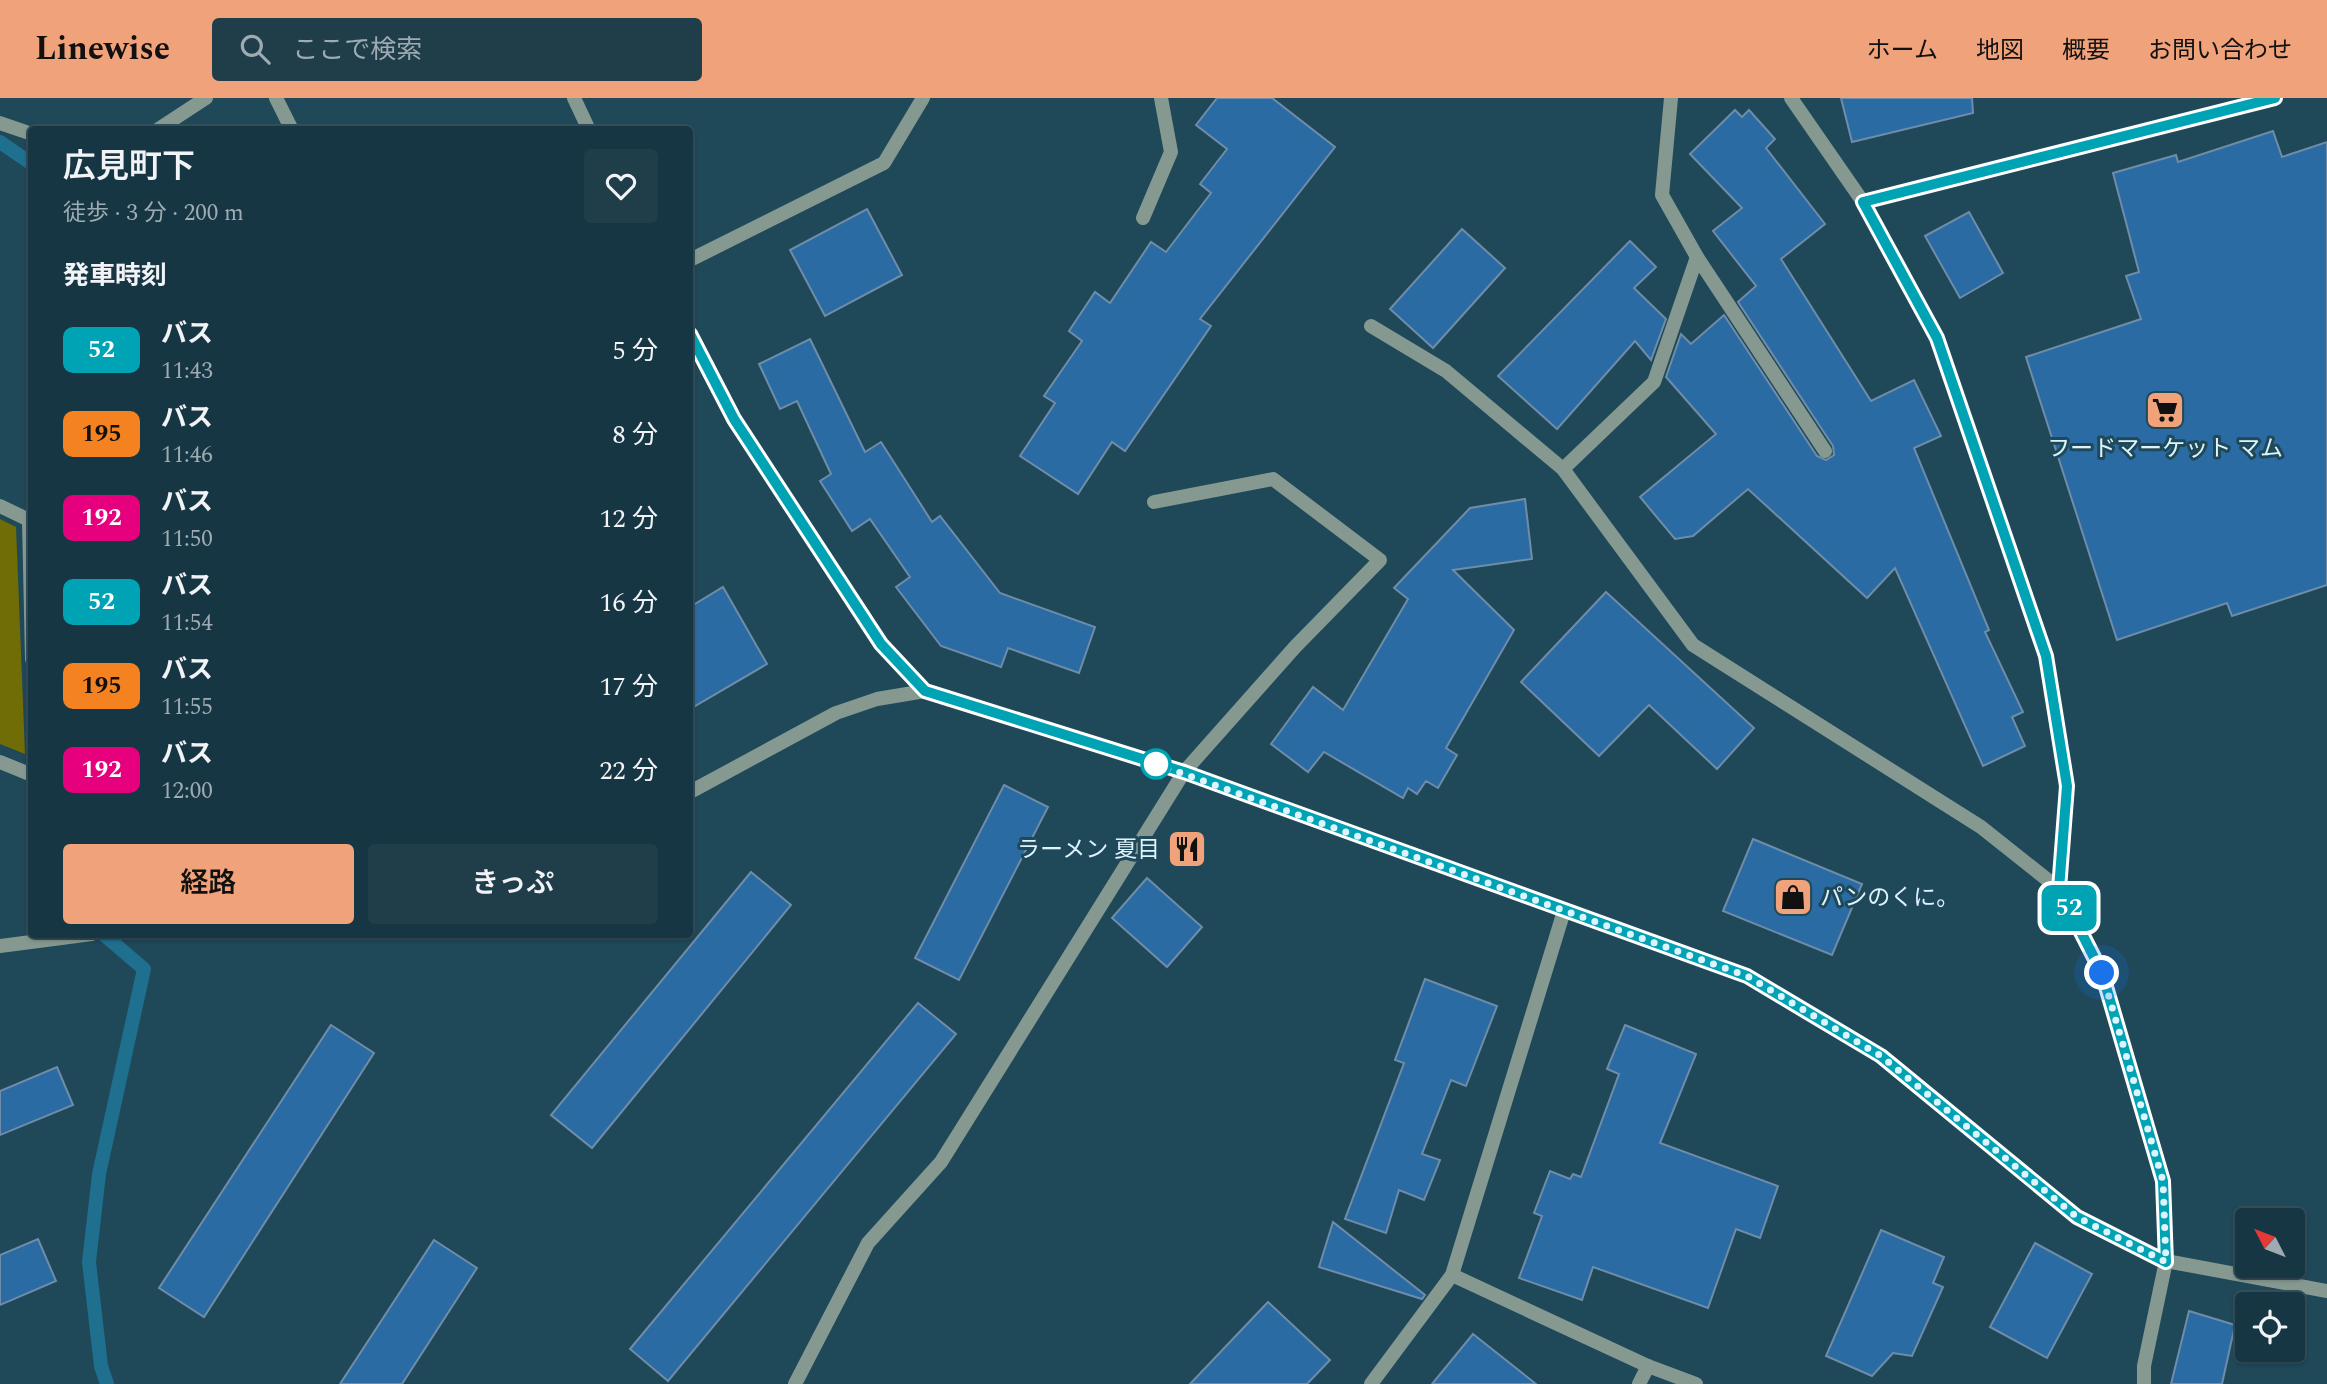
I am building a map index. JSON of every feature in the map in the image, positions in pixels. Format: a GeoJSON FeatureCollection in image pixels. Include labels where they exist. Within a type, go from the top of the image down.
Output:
{"type":"FeatureCollection","features":[{"type":"Feature","properties":{"kind":"street"},"geometry":{"type":"LineString","coordinates":[[163,126],[206,98]]}},
{"type":"Feature","properties":{"kind":"street"},"geometry":{"type":"LineString","coordinates":[[276,98],[290,126]]}},
{"type":"Feature","properties":{"kind":"street"},"geometry":{"type":"LineString","coordinates":[[574,98],[587,126]]}},
{"type":"Feature","properties":{"kind":"street"},"geometry":{"type":"LineString","coordinates":[[693,258],[884,163],[923,98]]}},
{"type":"Feature","properties":{"kind":"street"},"geometry":{"type":"LineString","coordinates":[[1143,218],[1171,152],[1161,98]]}},
{"type":"Feature","properties":{"kind":"street"},"geometry":{"type":"LineString","coordinates":[[1671,98],[1662,195],[1697,257],[1825,450]]}},
{"type":"Feature","properties":{"kind":"street"},"geometry":{"type":"LineString","coordinates":[[1791,98],[1863,202],[1937,338],[2046,656],[2067,786],[2059,889]]}},
{"type":"Feature","properties":{"kind":"street"},"geometry":{"type":"LineString","coordinates":[[1863,202],[2248,100],[2275,98]]}},
{"type":"Feature","properties":{"kind":"street"},"geometry":{"type":"LineString","coordinates":[[0,123],[28,133]]}},
{"type":"Feature","properties":{"kind":"street"},"geometry":{"type":"LineString","coordinates":[[1563,469],[1654,382],[1697,257]]}},
{"type":"Feature","properties":{"kind":"street"},"geometry":{"type":"LineString","coordinates":[[1371,326],[1446,371],[1563,469],[1693,645],[1981,827],[2059,889],[2102,973],[2163,1181],[2166,1262],[2144,1366],[2144,1384]]}},
{"type":"Feature","properties":{"kind":"street"},"geometry":{"type":"LineString","coordinates":[[693,340],[734,419],[881,644],[925,691]]}},
{"type":"Feature","properties":{"kind":"street"},"geometry":{"type":"LineString","coordinates":[[796,1384],[868,1243],[941,1162],[1184,772],[1295,647],[1380,560],[1273,479],[1154,502]]}},
{"type":"Feature","properties":{"kind":"street"},"geometry":{"type":"LineString","coordinates":[[0,506],[28,520]]}},
{"type":"Feature","properties":{"kind":"street"},"geometry":{"type":"LineString","coordinates":[[693,790],[836,713],[877,699],[925,691],[1184,772],[1747,976],[1881,1056],[2077,1217],[2166,1262],[2327,1291]]}},
{"type":"Feature","properties":{"kind":"street"},"geometry":{"type":"LineString","coordinates":[[0,762],[28,773]]}},
{"type":"Feature","properties":{"kind":"street"},"geometry":{"type":"LineString","coordinates":[[1371,1384],[1452,1275],[1564,911]]}},
{"type":"Feature","properties":{"kind":"street"},"geometry":{"type":"LineString","coordinates":[[0,946],[62,938]]}},
{"type":"Feature","properties":{"kind":"street"},"geometry":{"type":"LineString","coordinates":[[1452,1275],[1648,1366],[1696,1384]]}},
{"type":"Feature","properties":{"kind":"street"},"geometry":{"type":"LineString","coordinates":[[1639,1384],[1648,1366]]}},
{"type":"Feature","properties":{"kind":"shaded area"},"geometry":{"type":"Polygon","coordinates":[[[0,519],[16,527],[25,754],[0,744],[0,519]]]}},
{"type":"Feature","properties":{"kind":"building"},"geometry":{"type":"Polygon","coordinates":[[[1217,98],[1272,98],[1335,147],[1200,319],[1211,326],[1125,451],[1112,442],[1078,494],[1020,456],[1055,403],[1044,396],[1082,341],[1069,331],[1095,292],[1110,303],[1151,242],[1166,252],[1211,193],[1200,184],[1227,149],[1196,125],[1217,98]]]}},
{"type":"Feature","properties":{"kind":"building"},"geometry":{"type":"Polygon","coordinates":[[[1841,98],[1972,98],[1973,113],[1852,142],[1841,98]]]}},
{"type":"Feature","properties":{"kind":"building"},"geometry":{"type":"Polygon","coordinates":[[[1735,110],[1742,117],[1749,110],[1775,139],[1766,148],[1825,224],[1781,259],[1871,401],[1914,380],[1941,436],[1914,448],[1989,630],[1985,632],[2023,712],[2012,717],[2025,746],[1983,766],[1895,568],[1867,598],[1748,489],[1693,536],[1675,539],[1640,497],[1716,434],[1666,377],[1681,334],[1691,344],[1724,315],[1817,456],[1826,460],[1834,455],[1833,446],[1738,302],[1756,286],[1713,231],[1742,208],[1690,154],[1735,110]]]}},
{"type":"Feature","properties":{"kind":"building","name":"フードマーケット マム"},"geometry":{"type":"Polygon","coordinates":[[[2273,131],[2282,157],[2327,142],[2327,585],[2232,616],[2227,603],[2117,640],[2026,357],[2141,319],[2126,276],[2139,272],[2113,173],[2176,155],[2178,162],[2273,131]]]}},
{"type":"Feature","properties":{"kind":"building"},"geometry":{"type":"Polygon","coordinates":[[[867,209],[902,275],[825,316],[790,250],[867,209]]]}},
{"type":"Feature","properties":{"kind":"building"},"geometry":{"type":"Polygon","coordinates":[[[1969,212],[2003,273],[1960,298],[1925,236],[1969,212]]]}},
{"type":"Feature","properties":{"kind":"building"},"geometry":{"type":"Polygon","coordinates":[[[1462,229],[1505,268],[1433,348],[1390,309],[1462,229]]]}},
{"type":"Feature","properties":{"kind":"building"},"geometry":{"type":"Polygon","coordinates":[[[1630,241],[1656,267],[1634,288],[1666,319],[1651,360],[1635,341],[1557,429],[1498,376],[1630,241]]]}},
{"type":"Feature","properties":{"kind":"building"},"geometry":{"type":"Polygon","coordinates":[[[810,339],[865,452],[881,442],[932,522],[940,516],[1000,593],[1095,627],[1079,673],[1008,648],[1001,667],[941,646],[896,587],[910,577],[870,519],[852,531],[820,481],[831,474],[797,401],[780,409],[759,364],[810,339]]]}},
{"type":"Feature","properties":{"kind":"building"},"geometry":{"type":"Polygon","coordinates":[[[1525,499],[1532,559],[1453,570],[1514,630],[1446,748],[1457,755],[1438,788],[1426,781],[1417,794],[1408,788],[1403,798],[1324,752],[1308,772],[1271,744],[1313,687],[1343,710],[1408,599],[1394,588],[1470,508],[1525,499]]]}},
{"type":"Feature","properties":{"kind":"building"},"geometry":{"type":"Polygon","coordinates":[[[723,587],[767,664],[693,707],[693,605],[723,587]]]}},
{"type":"Feature","properties":{"kind":"building"},"geometry":{"type":"Polygon","coordinates":[[[1606,592],[1754,728],[1717,769],[1649,705],[1599,756],[1521,682],[1606,592]]]}},
{"type":"Feature","properties":{"kind":"building"},"geometry":{"type":"Polygon","coordinates":[[[1004,785],[1048,807],[959,980],[915,958],[1004,785]]]}},
{"type":"Feature","properties":{"kind":"building","name":"パンのくに。"},"geometry":{"type":"Polygon","coordinates":[[[1753,839],[1862,884],[1832,955],[1723,911],[1753,839]]]}},
{"type":"Feature","properties":{"kind":"building"},"geometry":{"type":"Polygon","coordinates":[[[751,872],[791,905],[592,1148],[551,1115],[751,872]]]}},
{"type":"Feature","properties":{"kind":"building"},"geometry":{"type":"Polygon","coordinates":[[[1147,878],[1202,927],[1167,967],[1112,918],[1147,878]]]}},
{"type":"Feature","properties":{"kind":"building"},"geometry":{"type":"Polygon","coordinates":[[[1425,979],[1497,1006],[1466,1086],[1451,1080],[1422,1154],[1440,1160],[1424,1200],[1399,1190],[1386,1233],[1345,1219],[1404,1063],[1395,1060],[1425,979]]]}},
{"type":"Feature","properties":{"kind":"building"},"geometry":{"type":"Polygon","coordinates":[[[918,1003],[956,1034],[668,1381],[630,1349],[918,1003]]]}},
{"type":"Feature","properties":{"kind":"building"},"geometry":{"type":"Polygon","coordinates":[[[331,1025],[374,1053],[204,1317],[159,1288],[331,1025]]]}},
{"type":"Feature","properties":{"kind":"building"},"geometry":{"type":"Polygon","coordinates":[[[1625,1025],[1696,1054],[1660,1143],[1778,1186],[1760,1238],[1736,1229],[1708,1308],[1593,1267],[1582,1300],[1519,1278],[1542,1216],[1534,1213],[1550,1171],[1570,1179],[1573,1174],[1581,1177],[1619,1074],[1607,1069],[1625,1025]]]}},
{"type":"Feature","properties":{"kind":"building"},"geometry":{"type":"Polygon","coordinates":[[[57,1067],[73,1105],[0,1135],[0,1091],[57,1067]]]}},
{"type":"Feature","properties":{"kind":"building"},"geometry":{"type":"Polygon","coordinates":[[[1333,1222],[1425,1295],[1422,1299],[1319,1267],[1333,1222]]]}},
{"type":"Feature","properties":{"kind":"building"},"geometry":{"type":"Polygon","coordinates":[[[1881,1230],[1944,1257],[1933,1283],[1943,1287],[1912,1356],[1893,1353],[1872,1376],[1826,1356],[1881,1230]]]}},
{"type":"Feature","properties":{"kind":"building"},"geometry":{"type":"Polygon","coordinates":[[[38,1239],[56,1281],[0,1305],[0,1255],[38,1239]]]}},
{"type":"Feature","properties":{"kind":"building"},"geometry":{"type":"Polygon","coordinates":[[[434,1240],[477,1268],[402,1384],[340,1384],[434,1240]]]}},
{"type":"Feature","properties":{"kind":"building"},"geometry":{"type":"Polygon","coordinates":[[[2035,1243],[2092,1274],[2047,1358],[1990,1327],[2035,1243]]]}},
{"type":"Feature","properties":{"kind":"building"},"geometry":{"type":"Polygon","coordinates":[[[1268,1302],[1330,1360],[1307,1384],[1190,1384],[1268,1302]]]}},
{"type":"Feature","properties":{"kind":"building"},"geometry":{"type":"Polygon","coordinates":[[[2189,1311],[2235,1325],[2222,1384],[2171,1384],[2189,1311]]]}},
{"type":"Feature","properties":{"kind":"building"},"geometry":{"type":"Polygon","coordinates":[[[1473,1334],[1536,1384],[1432,1384],[1473,1334]]]}},
{"type":"Feature","properties":{"kind":"waterway"},"geometry":{"type":"LineString","coordinates":[[0,142],[28,161]]}},
{"type":"Feature","properties":{"kind":"waterway"},"geometry":{"type":"LineString","coordinates":[[107,1384],[101,1366],[89,1262],[99,1174],[144,969],[108,938]]}},
{"type":"Feature","properties":{"kind":"bus line","name":"52"},"geometry":{"type":"LineString","coordinates":[[693,340],[734,419],[881,644],[925,691],[1184,772],[1747,976],[1881,1056],[2077,1217],[2166,1262],[2163,1181],[2102,973],[2059,889],[2067,786],[2046,656],[1937,338],[1863,202],[2275,98]]}},
{"type":"Feature","properties":{"kind":"place","name":"フードマーケット マム"},"geometry":{"type":"Point","coordinates":[2165,410]}},
{"type":"Feature","properties":{"kind":"place","name":"ラーメン 夏目"},"geometry":{"type":"Point","coordinates":[1187,849]}},
{"type":"Feature","properties":{"kind":"place","name":"パンのくに。"},"geometry":{"type":"Point","coordinates":[1793,897]}},
{"type":"Feature","properties":{"kind":"route"},"geometry":{"type":"LineString","coordinates":[[1156,764],[1747,976],[1881,1056],[2077,1217],[2166,1262],[2163,1181],[2102,973]]}}]}
